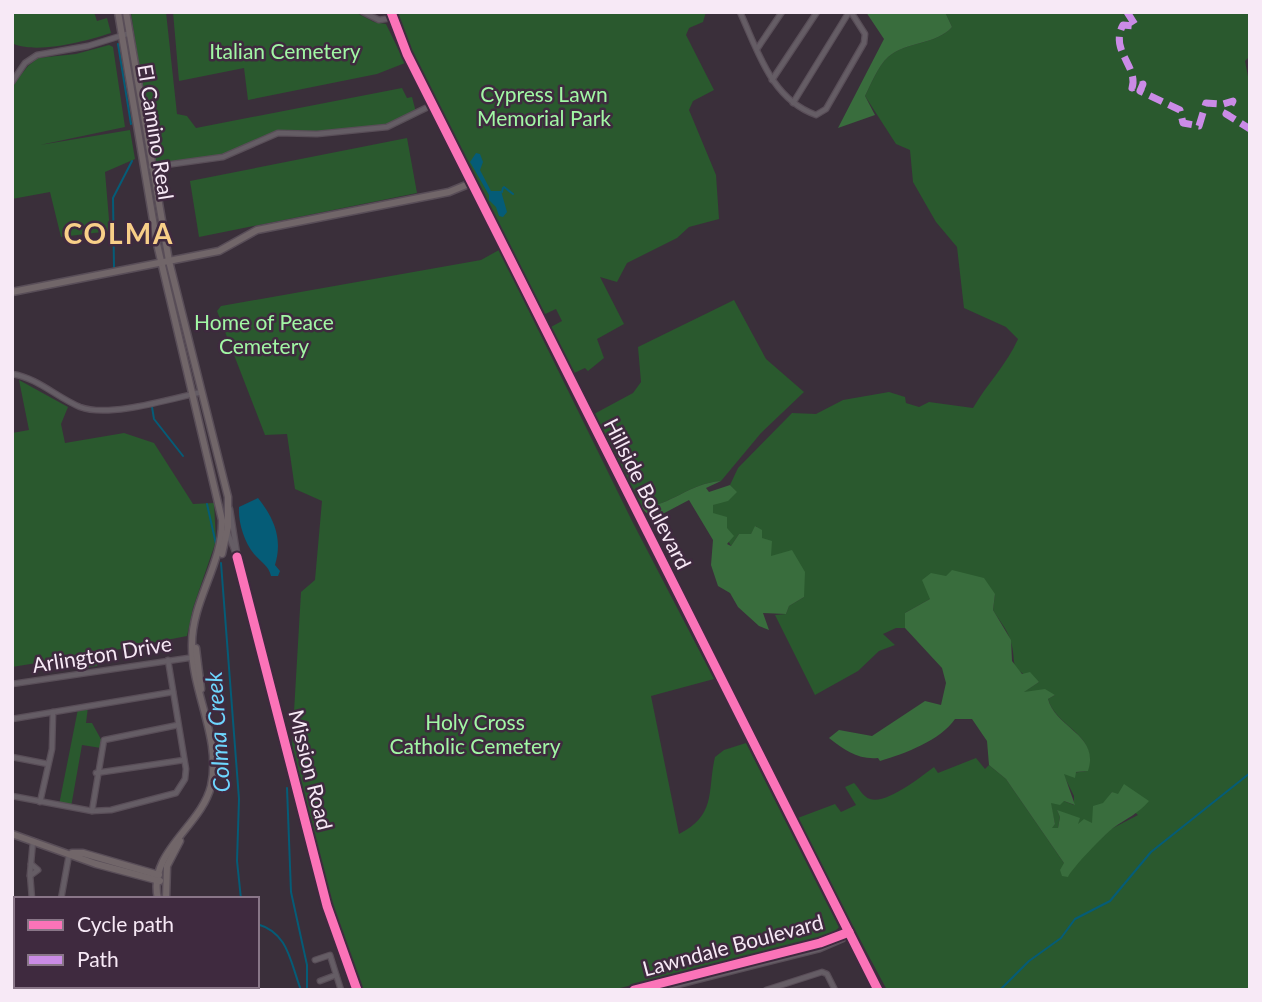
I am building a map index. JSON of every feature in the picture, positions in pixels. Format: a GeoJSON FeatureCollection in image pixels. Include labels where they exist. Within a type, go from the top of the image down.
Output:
{"type":"FeatureCollection","features":[{"type":"Feature","properties":{"kind":"main road","name":"El Camino Real"},"geometry":{"type":"LineString","coordinates":[[118,12],[161,263],[220,510],[220,543],[195,618],[194,657],[216,752],[216,779],[205,810],[170,858],[160,879],[158,897]]}},
{"type":"Feature","properties":{"kind":"main road","name":"El Camino Real"},"geometry":{"type":"LineString","coordinates":[[126,12],[169,261],[229,504],[227,532],[221,555],[200,610],[194,657]]}},
{"type":"Feature","properties":{"kind":"main road","name":"Hillside Boulevard"},"geometry":{"type":"LineString","coordinates":[[391,15],[471,183],[878,990]]}},
{"type":"Feature","properties":{"kind":"main road"},"geometry":{"type":"LineString","coordinates":[[12,292],[222,250],[254,231],[450,192],[471,183]]}},
{"type":"Feature","properties":{"kind":"main road"},"geometry":{"type":"LineString","coordinates":[[12,834],[160,879]]}},
{"type":"Feature","properties":{"kind":"main road","name":"El Camino Real"},"geometry":{"type":"LineString","coordinates":[[160,879],[165,897]]}},
{"type":"Feature","properties":{"kind":"street"},"geometry":{"type":"LineString","coordinates":[[363,12],[379,20],[391,15]]}},
{"type":"Feature","properties":{"kind":"street"},"geometry":{"type":"LineString","coordinates":[[757,50],[782,12]]}},
{"type":"Feature","properties":{"kind":"street"},"geometry":{"type":"LineString","coordinates":[[772,79],[817,12]]}},
{"type":"Feature","properties":{"kind":"street"},"geometry":{"type":"LineString","coordinates":[[743,14],[760,63],[793,103],[816,115],[826,109],[865,40],[850,12],[793,103]]}},
{"type":"Feature","properties":{"kind":"street"},"geometry":{"type":"LineString","coordinates":[[12,82],[25,63],[37,55],[88,46],[130,33]]}},
{"type":"Feature","properties":{"kind":"street"},"geometry":{"type":"LineString","coordinates":[[144,168],[223,157],[278,133],[324,133],[391,126],[404,121],[414,111],[432,104]]}},
{"type":"Feature","properties":{"kind":"street"},"geometry":{"type":"LineString","coordinates":[[12,374],[29,378],[74,404],[95,411],[202,392]]}},
{"type":"Feature","properties":{"kind":"street","name":"Mission Road"},"geometry":{"type":"LineString","coordinates":[[229,504],[237,557],[327,906],[357,990]]}},
{"type":"Feature","properties":{"kind":"street","name":"Mission Road"},"geometry":{"type":"LineString","coordinates":[[220,510],[237,557]]}},
{"type":"Feature","properties":{"kind":"street"},"geometry":{"type":"LineString","coordinates":[[221,555],[230,550],[237,557]]}},
{"type":"Feature","properties":{"kind":"street","name":"Arlington Drive"},"geometry":{"type":"LineString","coordinates":[[12,684],[194,657]]}},
{"type":"Feature","properties":{"kind":"street"},"geometry":{"type":"LineString","coordinates":[[12,796],[92,811],[143,803],[176,793],[185,779],[184,760],[168,660]]}},
{"type":"Feature","properties":{"kind":"street"},"geometry":{"type":"LineString","coordinates":[[12,719],[173,692]]}},
{"type":"Feature","properties":{"kind":"street"},"geometry":{"type":"LineString","coordinates":[[40,802],[53,734],[53,712]]}},
{"type":"Feature","properties":{"kind":"street"},"geometry":{"type":"LineString","coordinates":[[92,811],[101,744],[107,738],[178,725]]}},
{"type":"Feature","properties":{"kind":"street"},"geometry":{"type":"LineString","coordinates":[[12,757],[48,764]]}},
{"type":"Feature","properties":{"kind":"street"},"geometry":{"type":"LineString","coordinates":[[96,774],[184,760]]}},
{"type":"Feature","properties":{"kind":"street"},"geometry":{"type":"LineString","coordinates":[[32,897],[30,876],[33,841]]}},
{"type":"Feature","properties":{"kind":"street"},"geometry":{"type":"LineString","coordinates":[[61,897],[70,853]]}},
{"type":"Feature","properties":{"kind":"street","name":"Lawndale Boulevard"},"geometry":{"type":"LineString","coordinates":[[634,990],[820,943],[849,932]]}},
{"type":"Feature","properties":{"kind":"street","name":"Lawndale Boulevard"},"geometry":{"type":"LineString","coordinates":[[658,990],[820,948],[843,939],[849,932]]}},
{"type":"Feature","properties":{"kind":"street"},"geometry":{"type":"LineString","coordinates":[[315,960],[330,955],[341,990]]}},
{"type":"Feature","properties":{"kind":"street"},"geometry":{"type":"LineString","coordinates":[[766,990],[822,972],[827,974],[835,990]]}},
{"type":"Feature","properties":{"kind":"street"},"geometry":{"type":"LineString","coordinates":[[320,981],[336,975]]}},
{"type":"Feature","properties":{"kind":"street"},"geometry":{"type":"LineString","coordinates":[[81,989],[115,990]]}},
{"type":"Feature","properties":{"kind":"green space"},"geometry":{"type":"Polygon","coordinates":[[[12,12],[94,12],[97,21],[107,18],[111,33],[61,46],[22,46],[12,43],[12,12]]]}},
{"type":"Feature","properties":{"kind":"green space"},"geometry":{"type":"Polygon","coordinates":[[[166,12],[177,114],[187,116],[196,128],[402,88],[407,98],[412,97],[417,116],[392,128],[267,136],[226,156],[154,164],[131,13],[166,12]]]}},
{"type":"Feature","properties":{"kind":"green space","name":"Italian Cemetery"},"geometry":{"type":"Polygon","coordinates":[[[173,12],[355,12],[374,22],[386,24],[405,63],[377,74],[248,100],[244,68],[179,81],[173,12]]]}},
{"type":"Feature","properties":{"kind":"green space","name":"Cypress Lawn Memorial Park"},"geometry":{"type":"Polygon","coordinates":[[[395,12],[706,12],[703,22],[689,28],[686,35],[714,90],[693,101],[689,110],[716,175],[719,219],[689,227],[677,238],[627,263],[617,282],[600,277],[624,324],[597,339],[604,358],[588,371],[585,368],[572,374],[549,328],[562,321],[556,309],[543,315],[401,32],[395,12]]]}},
{"type":"Feature","properties":{"kind":"green space"},"geometry":{"type":"Polygon","coordinates":[[[866,12],[945,12],[952,27],[938,37],[904,48],[888,57],[865,96],[875,115],[838,128],[884,39],[866,12]]]}},
{"type":"Feature","properties":{"kind":"green space"},"geometry":{"type":"Polygon","coordinates":[[[945,12],[1250,12],[1250,56],[1245,61],[1250,87],[1250,990],[887,990],[795,819],[835,804],[841,812],[856,805],[845,787],[854,783],[865,796],[877,800],[903,789],[934,767],[938,773],[976,758],[985,769],[989,765],[1006,779],[1064,863],[1072,866],[1111,829],[1138,815],[1112,792],[1092,823],[1077,825],[1057,810],[1060,817],[1058,828],[1051,828],[1055,824],[1050,802],[1064,801],[1074,805],[1074,796],[1063,774],[1087,771],[1088,748],[1053,709],[1048,699],[1055,695],[1022,693],[1039,682],[1021,672],[1015,665],[1009,635],[993,610],[995,594],[930,599],[905,613],[905,628],[896,628],[883,634],[895,645],[879,651],[858,671],[815,695],[775,615],[786,614],[789,606],[804,597],[771,556],[756,526],[751,534],[739,534],[731,546],[713,513],[713,505],[736,492],[730,485],[738,468],[792,413],[816,414],[843,400],[889,392],[905,397],[906,403],[919,407],[929,402],[973,408],[1018,339],[1006,327],[964,308],[957,247],[936,222],[913,182],[910,150],[896,144],[865,96],[888,57],[904,48],[938,37],[952,27],[945,12]]]}},
{"type":"Feature","properties":{"kind":"green space"},"geometry":{"type":"Polygon","coordinates":[[[109,45],[113,47],[125,127],[40,145],[130,130],[135,159],[105,172],[110,231],[61,237],[50,192],[12,199],[12,86],[38,58],[76,54],[109,45]]]}},
{"type":"Feature","properties":{"kind":"green space"},"geometry":{"type":"Polygon","coordinates":[[[407,138],[417,193],[199,237],[190,181],[407,138]]]}},
{"type":"Feature","properties":{"kind":"green space","name":"Holy Cross Catholic Cemetery"},"geometry":{"type":"Polygon","coordinates":[[[499,250],[632,521],[714,679],[651,696],[679,834],[700,819],[705,810],[715,757],[724,750],[746,743],[839,927],[832,935],[612,990],[362,990],[329,902],[292,746],[301,592],[315,580],[322,501],[295,489],[287,434],[265,435],[217,311],[221,306],[481,260],[499,250]]]}},
{"type":"Feature","properties":{"kind":"green space"},"geometry":{"type":"Polygon","coordinates":[[[734,300],[766,359],[804,392],[761,433],[721,481],[698,486],[659,504],[639,506],[594,414],[633,393],[641,382],[638,347],[734,300]]]}},
{"type":"Feature","properties":{"kind":"green space"},"geometry":{"type":"Polygon","coordinates":[[[19,380],[68,407],[61,424],[65,443],[124,433],[154,443],[193,504],[214,503],[216,541],[193,608],[187,636],[100,653],[97,666],[85,668],[86,655],[12,667],[12,433],[29,430],[19,380]]]}},
{"type":"Feature","properties":{"kind":"green space"},"geometry":{"type":"Polygon","coordinates":[[[721,481],[706,488],[709,492],[730,485],[737,492],[728,501],[713,505],[713,513],[727,517],[727,528],[734,536],[727,544],[731,546],[739,534],[751,534],[755,526],[762,530],[762,538],[772,541],[771,556],[792,550],[805,572],[804,597],[789,606],[786,614],[763,613],[769,630],[759,626],[738,607],[730,593],[718,586],[711,565],[713,540],[689,500],[653,519],[639,506],[659,504],[698,486],[721,481]]]}},
{"type":"Feature","properties":{"kind":"green space"},"geometry":{"type":"Polygon","coordinates":[[[952,570],[984,578],[995,594],[993,610],[1011,640],[1012,661],[1022,674],[1030,672],[1039,682],[1024,692],[1045,689],[1055,695],[1048,699],[1053,709],[1088,748],[1088,771],[1076,772],[1075,778],[1064,774],[1075,805],[1064,801],[1060,805],[1051,803],[1055,824],[1052,828],[1058,828],[1060,817],[1057,810],[1080,818],[1078,824],[1084,819],[1092,823],[1093,806],[1103,803],[1112,792],[1118,794],[1124,784],[1149,801],[1109,831],[1068,877],[1062,876],[1060,870],[1064,863],[1006,779],[989,765],[987,741],[972,719],[955,719],[931,740],[880,761],[878,758],[852,753],[829,738],[839,730],[872,736],[925,701],[941,705],[946,683],[942,668],[905,628],[905,613],[930,599],[922,580],[931,573],[946,576],[952,570]]]}},
{"type":"Feature","properties":{"kind":"green space"},"geometry":{"type":"Polygon","coordinates":[[[88,707],[86,723],[92,723],[103,743],[101,748],[82,745],[71,807],[59,805],[78,709],[88,707]]]}},
{"type":"Feature","properties":{"kind":"water"},"geometry":{"type":"Polygon","coordinates":[[[476,153],[480,154],[483,162],[480,170],[491,191],[501,191],[507,212],[503,217],[499,216],[496,207],[489,200],[489,195],[470,162],[476,153]]]}},
{"type":"Feature","properties":{"kind":"water"},"geometry":{"type":"Polygon","coordinates":[[[258,498],[276,529],[278,546],[275,565],[280,571],[278,576],[271,576],[266,566],[254,554],[247,544],[241,525],[239,507],[258,498]]]}},
{"type":"Feature","properties":{"kind":"waterway","name":"Colma Creek"},"geometry":{"type":"LineString","coordinates":[[118,44],[131,124]]}},
{"type":"Feature","properties":{"kind":"waterway","name":"Colma Creek"},"geometry":{"type":"LineString","coordinates":[[114,267],[113,198],[132,161]]}},
{"type":"Feature","properties":{"kind":"waterway"},"geometry":{"type":"LineString","coordinates":[[504,187],[513,194]]}},
{"type":"Feature","properties":{"kind":"waterway"},"geometry":{"type":"LineString","coordinates":[[502,192],[503,188]]}},
{"type":"Feature","properties":{"kind":"waterway","name":"Colma Creek"},"geometry":{"type":"LineString","coordinates":[[152,407],[154,419],[183,456]]}},
{"type":"Feature","properties":{"kind":"waterway","name":"Colma Creek"},"geometry":{"type":"LineString","coordinates":[[207,504],[216,544]]}},
{"type":"Feature","properties":{"kind":"waterway","name":"Colma Creek"},"geometry":{"type":"LineString","coordinates":[[221,563],[239,799],[237,861],[241,897]]}},
{"type":"Feature","properties":{"kind":"waterway"},"geometry":{"type":"LineString","coordinates":[[1000,990],[1029,961],[1061,938],[1075,919],[1110,901],[1151,852],[1250,773]]}},
{"type":"Feature","properties":{"kind":"waterway"},"geometry":{"type":"LineString","coordinates":[[287,788],[291,892],[307,965],[307,990]]}},
{"type":"Feature","properties":{"kind":"waterway","name":"Colma Creek"},"geometry":{"type":"LineString","coordinates":[[259,925],[268,928],[282,941],[301,990]]}},
{"type":"Feature","properties":{"kind":"marked path"},"geometry":{"type":"LineString","coordinates":[[1127,12],[1136,26],[1123,25],[1119,42],[1132,73],[1132,88],[1143,84],[1140,91],[1180,110],[1183,123],[1199,126],[1206,103],[1223,104],[1233,101],[1226,114],[1250,129]]}},
{"type":"Feature","properties":{"kind":"cycle path"},"geometry":{"type":"LineString","coordinates":[[391,12],[407,54],[878,990]]}},
{"type":"Feature","properties":{"kind":"cycle path"},"geometry":{"type":"LineString","coordinates":[[237,557],[327,906],[357,990]]}},
{"type":"Feature","properties":{"kind":"cycle path"},"geometry":{"type":"LineString","coordinates":[[634,990],[820,943],[849,932]]}},
{"type":"Feature","properties":{"kind":"district","name":"COLMA"},"geometry":{"type":"Point","coordinates":[119,234]}},
{"type":"Feature","properties":{"kind":"park label","name":"Home of Peace Cemetery"},"geometry":{"type":"Point","coordinates":[264,335]}}]}
